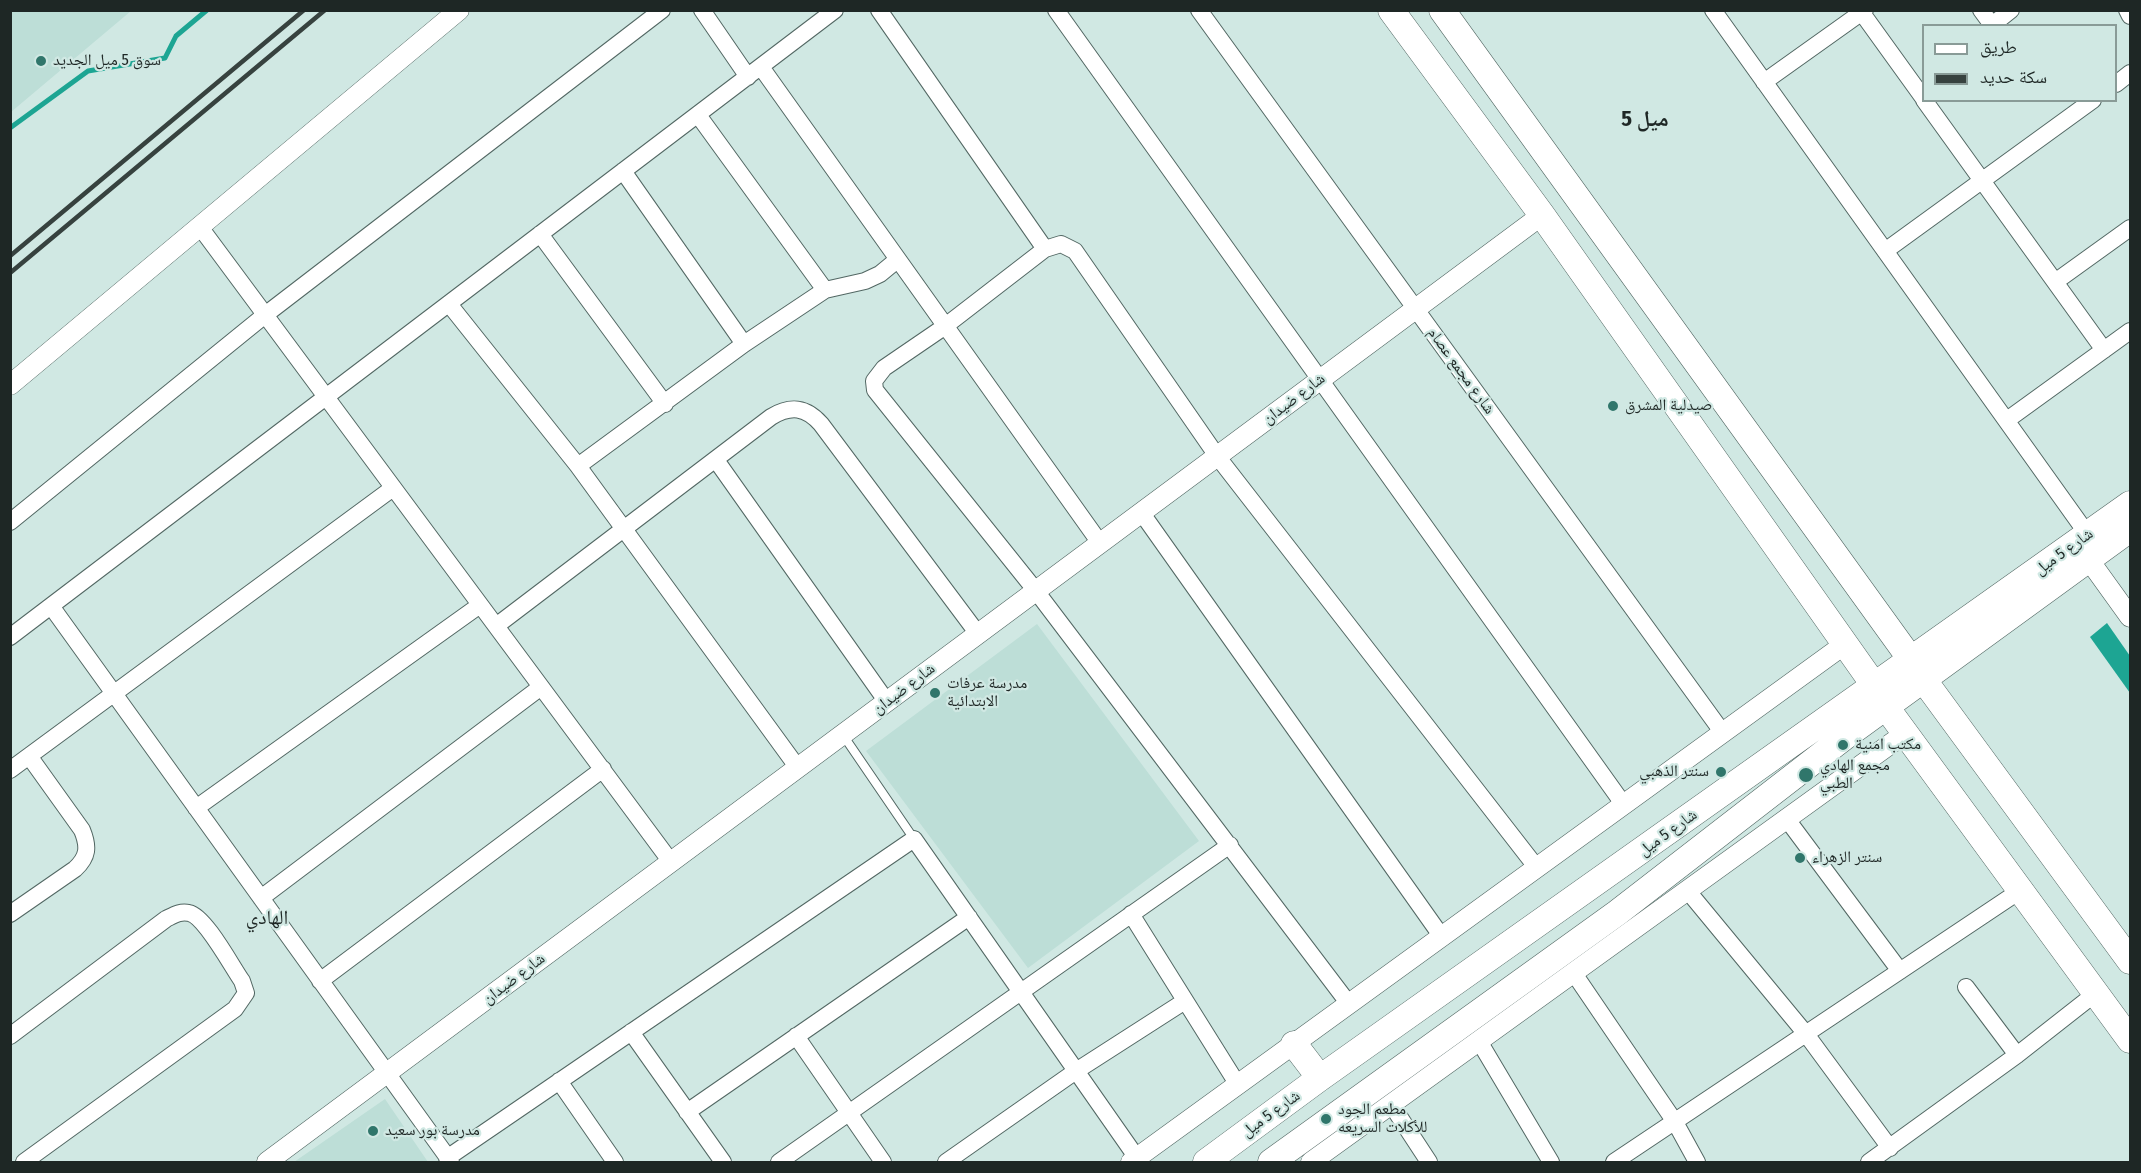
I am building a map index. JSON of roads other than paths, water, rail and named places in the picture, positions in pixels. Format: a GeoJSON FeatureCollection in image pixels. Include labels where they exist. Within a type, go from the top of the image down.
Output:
{"type":"FeatureCollection","features":[{"type":"Feature","properties":{"kind":"main road"},"geometry":{"type":"LineString","coordinates":[[1391,10],[1542,215],[1847,646],[1908,742],[2021,890],[2130,1040]]}},
{"type":"Feature","properties":{"kind":"main road"},"geometry":{"type":"LineString","coordinates":[[1442,10],[1957,726],[2130,961]]}},
{"type":"Feature","properties":{"kind":"main road","name":"شارع 5 ميل"},"geometry":{"type":"LineString","coordinates":[[1271,1162],[1378,1105],[1617,913],[1847,735],[1880,696],[1963,637],[2088,535],[2130,504]]}},
{"type":"Feature","properties":{"kind":"main road","name":"شارع 5 ميل"},"geometry":{"type":"LineString","coordinates":[[1963,637],[2089,560],[2130,529]]}},
{"type":"Feature","properties":{"kind":"main road"},"geometry":{"type":"LineString","coordinates":[[1884,623],[1898,634],[1911,638],[1963,637],[1951,678],[1950,697],[1957,726]]}},
{"type":"Feature","properties":{"kind":"main road"},"geometry":{"type":"LineString","coordinates":[[1835,712],[1848,696],[1855,676],[1855,665],[1847,646]]}},
{"type":"Feature","properties":{"kind":"main road","name":"شارع 5 ميل"},"geometry":{"type":"LineString","coordinates":[[1206,1162],[1320,1078],[1598,883],[1835,712],[1880,696]]}},
{"type":"Feature","properties":{"kind":"main road"},"geometry":{"type":"LineString","coordinates":[[1847,735],[1863,730],[1879,730],[1908,742]]}},
{"type":"Feature","properties":{"kind":"main road"},"geometry":{"type":"LineString","coordinates":[[1598,883],[1617,913]]}},
{"type":"Feature","properties":{"kind":"main road"},"geometry":{"type":"LineString","coordinates":[[1294,1044],[1320,1078]]}},
{"type":"Feature","properties":{"kind":"street"},"geometry":{"type":"LineString","coordinates":[[10,385],[459,10]]}},
{"type":"Feature","properties":{"kind":"street"},"geometry":{"type":"LineString","coordinates":[[10,522],[265,315],[662,10]]}},
{"type":"Feature","properties":{"kind":"street"},"geometry":{"type":"LineString","coordinates":[[702,10],[754,72],[897,260],[1100,543]]}},
{"type":"Feature","properties":{"kind":"street"},"geometry":{"type":"LineString","coordinates":[[10,637],[835,10]]}},
{"type":"Feature","properties":{"kind":"street"},"geometry":{"type":"LineString","coordinates":[[879,10],[1045,249]]}},
{"type":"Feature","properties":{"kind":"street"},"geometry":{"type":"LineString","coordinates":[[1056,10],[1624,805]]}},
{"type":"Feature","properties":{"kind":"street","name":"شارع مجمع عصام"},"geometry":{"type":"LineString","coordinates":[[1199,10],[1723,733]]}},
{"type":"Feature","properties":{"kind":"street"},"geometry":{"type":"LineString","coordinates":[[1713,10],[2088,535]]}},
{"type":"Feature","properties":{"kind":"street"},"geometry":{"type":"LineString","coordinates":[[1981,10],[1990,24]]}},
{"type":"Feature","properties":{"kind":"street"},"geometry":{"type":"LineString","coordinates":[[1992,24],[2011,10]]}},
{"type":"Feature","properties":{"kind":"street"},"geometry":{"type":"LineString","coordinates":[[2127,10],[2130,16]]}},
{"type":"Feature","properties":{"kind":"street"},"geometry":{"type":"LineString","coordinates":[[1764,82],[1863,12],[1918,79]]}},
{"type":"Feature","properties":{"kind":"street"},"geometry":{"type":"LineString","coordinates":[[2117,83],[2130,73]]}},
{"type":"Feature","properties":{"kind":"street"},"geometry":{"type":"LineString","coordinates":[[1925,102],[2104,350]]}},
{"type":"Feature","properties":{"kind":"street"},"geometry":{"type":"LineString","coordinates":[[1886,252],[2090,102]]}},
{"type":"Feature","properties":{"kind":"street"},"geometry":{"type":"LineString","coordinates":[[698,115],[825,290]]}},
{"type":"Feature","properties":{"kind":"street"},"geometry":{"type":"LineString","coordinates":[[623,171],[744,344]]}},
{"type":"Feature","properties":{"kind":"street","name":"شارع ضيدان"},"geometry":{"type":"LineString","coordinates":[[267,1162],[1542,215]]}},
{"type":"Feature","properties":{"kind":"street"},"geometry":{"type":"LineString","coordinates":[[200,227],[671,862]]}},
{"type":"Feature","properties":{"kind":"street"},"geometry":{"type":"LineString","coordinates":[[2055,282],[2130,228]]}},
{"type":"Feature","properties":{"kind":"street"},"geometry":{"type":"LineString","coordinates":[[540,234],[665,404]]}},
{"type":"Feature","properties":{"kind":"street"},"geometry":{"type":"LineString","coordinates":[[1349,1004],[1036,591],[875,390],[874,381],[878,374],[944,327],[1045,249],[1061,244],[1075,251],[1217,456],[1537,868]]}},
{"type":"Feature","properties":{"kind":"street"},"geometry":{"type":"LineString","coordinates":[[578,466],[744,344],[825,290],[864,281],[880,274],[897,260]]}},
{"type":"Feature","properties":{"kind":"street"},"geometry":{"type":"LineString","coordinates":[[449,304],[578,466],[798,768]]}},
{"type":"Feature","properties":{"kind":"street"},"geometry":{"type":"LineString","coordinates":[[2007,420],[2130,331]]}},
{"type":"Feature","properties":{"kind":"street"},"geometry":{"type":"LineString","coordinates":[[496,626],[783,410],[798,408],[811,413],[978,634]]}},
{"type":"Feature","properties":{"kind":"street"},"geometry":{"type":"LineString","coordinates":[[716,459],[887,702]]}},
{"type":"Feature","properties":{"kind":"street"},"geometry":{"type":"LineString","coordinates":[[10,770],[115,695],[393,488]]}},
{"type":"Feature","properties":{"kind":"street"},"geometry":{"type":"LineString","coordinates":[[1141,512],[1442,937]]}},
{"type":"Feature","properties":{"kind":"street"},"geometry":{"type":"LineString","coordinates":[[2089,560],[2130,617]]}},
{"type":"Feature","properties":{"kind":"street"},"geometry":{"type":"LineString","coordinates":[[196,808],[480,605]]}},
{"type":"Feature","properties":{"kind":"street"},"geometry":{"type":"LineString","coordinates":[[51,606],[449,1160],[559,1081],[914,839],[1076,1071],[1134,1160],[1723,733],[1847,646]]}},
{"type":"Feature","properties":{"kind":"street"},"geometry":{"type":"LineString","coordinates":[[261,898],[542,687]]}},
{"type":"Feature","properties":{"kind":"street"},"geometry":{"type":"LineString","coordinates":[[1311,1162],[1378,1105],[1479,1041],[1786,819],[1908,742]]}},
{"type":"Feature","properties":{"kind":"street"},"geometry":{"type":"LineString","coordinates":[[10,914],[75,869],[83,862],[87,852],[87,842],[82,830],[29,756]]}},
{"type":"Feature","properties":{"kind":"street"},"geometry":{"type":"LineString","coordinates":[[320,981],[603,770]]}},
{"type":"Feature","properties":{"kind":"street"},"geometry":{"type":"LineString","coordinates":[[1786,819],[1900,971]]}},
{"type":"Feature","properties":{"kind":"street"},"geometry":{"type":"LineString","coordinates":[[779,1162],[1230,845]]}},
{"type":"Feature","properties":{"kind":"street"},"geometry":{"type":"LineString","coordinates":[[1688,890],[1806,1034],[1890,1148]]}},
{"type":"Feature","properties":{"kind":"street"},"geometry":{"type":"LineString","coordinates":[[1614,1162],[2021,890]]}},
{"type":"Feature","properties":{"kind":"street"},"geometry":{"type":"LineString","coordinates":[[10,1036],[166,919],[180,912],[192,913],[202,922],[242,981],[246,993],[234,1009],[24,1162]]}},
{"type":"Feature","properties":{"kind":"street"},"geometry":{"type":"LineString","coordinates":[[1131,914],[1238,1085]]}},
{"type":"Feature","properties":{"kind":"street"},"geometry":{"type":"LineString","coordinates":[[687,1112],[969,917]]}},
{"type":"Feature","properties":{"kind":"street"},"geometry":{"type":"LineString","coordinates":[[1573,972],[1675,1122],[1698,1162]]}},
{"type":"Feature","properties":{"kind":"street"},"geometry":{"type":"LineString","coordinates":[[1966,987],[2017,1055]]}},
{"type":"Feature","properties":{"kind":"street"},"geometry":{"type":"LineString","coordinates":[[1869,1162],[2017,1055],[2096,993]]}},
{"type":"Feature","properties":{"kind":"street"},"geometry":{"type":"LineString","coordinates":[[946,1162],[1076,1071],[1185,1001]]}},
{"type":"Feature","properties":{"kind":"street"},"geometry":{"type":"LineString","coordinates":[[631,1032],[723,1162]]}},
{"type":"Feature","properties":{"kind":"street"},"geometry":{"type":"LineString","coordinates":[[796,1036],[883,1162]]}},
{"type":"Feature","properties":{"kind":"street"},"geometry":{"type":"LineString","coordinates":[[1479,1041],[1551,1162]]}},
{"type":"Feature","properties":{"kind":"street"},"geometry":{"type":"LineString","coordinates":[[559,1081],[615,1162]]}},
{"type":"Feature","properties":{"kind":"street"},"geometry":{"type":"LineString","coordinates":[[1378,1105],[1429,1162]]}},
{"type":"Feature","properties":{"kind":"lane"},"geometry":{"type":"LineString","coordinates":[[843,734],[914,839]]}},
{"type":"Feature","properties":{"kind":"waterway"},"geometry":{"type":"LineString","coordinates":[[10,128],[88,71],[165,58],[176,36],[207,10]]}},
{"type":"Feature","properties":{"kind":"railway"},"geometry":{"type":"LineString","coordinates":[[10,256],[304,10]]}},
{"type":"Feature","properties":{"kind":"railway"},"geometry":{"type":"LineString","coordinates":[[10,273],[325,10]]}},
{"type":"Feature","properties":{"kind":"place","name":"سوق 5 ميل الجديد"},"geometry":{"type":"Point","coordinates":[41,61]}},
{"type":"Feature","properties":{"kind":"place","name":"صيدلية المشرق"},"geometry":{"type":"Point","coordinates":[1613,406]}},
{"type":"Feature","properties":{"kind":"place","name":"مدرسة عرفات الابتدائية"},"geometry":{"type":"Point","coordinates":[935,693]}},
{"type":"Feature","properties":{"kind":"place","name":"مكتب امنية"},"geometry":{"type":"Point","coordinates":[1843,745]}},
{"type":"Feature","properties":{"kind":"place","name":"سنتر الذهبي"},"geometry":{"type":"Point","coordinates":[1721,772]}},
{"type":"Feature","properties":{"kind":"place","name":"مجمع الهادي الطبي"},"geometry":{"type":"Point","coordinates":[1806,775]}},
{"type":"Feature","properties":{"kind":"place","name":"سنتر الزهراء"},"geometry":{"type":"Point","coordinates":[1800,858]}},
{"type":"Feature","properties":{"kind":"place","name":"مطعم الجود للأكلات السريعه"},"geometry":{"type":"Point","coordinates":[1326,1119]}},
{"type":"Feature","properties":{"kind":"place","name":"مدرسة بور سعيد"},"geometry":{"type":"Point","coordinates":[373,1131]}},
{"type":"Feature","properties":{"kind":"district","name":"5 ميل"},"geometry":{"type":"Point","coordinates":[1645,120]}},
{"type":"Feature","properties":{"kind":"district","name":"الهادي"},"geometry":{"type":"Point","coordinates":[267,918]}}]}
